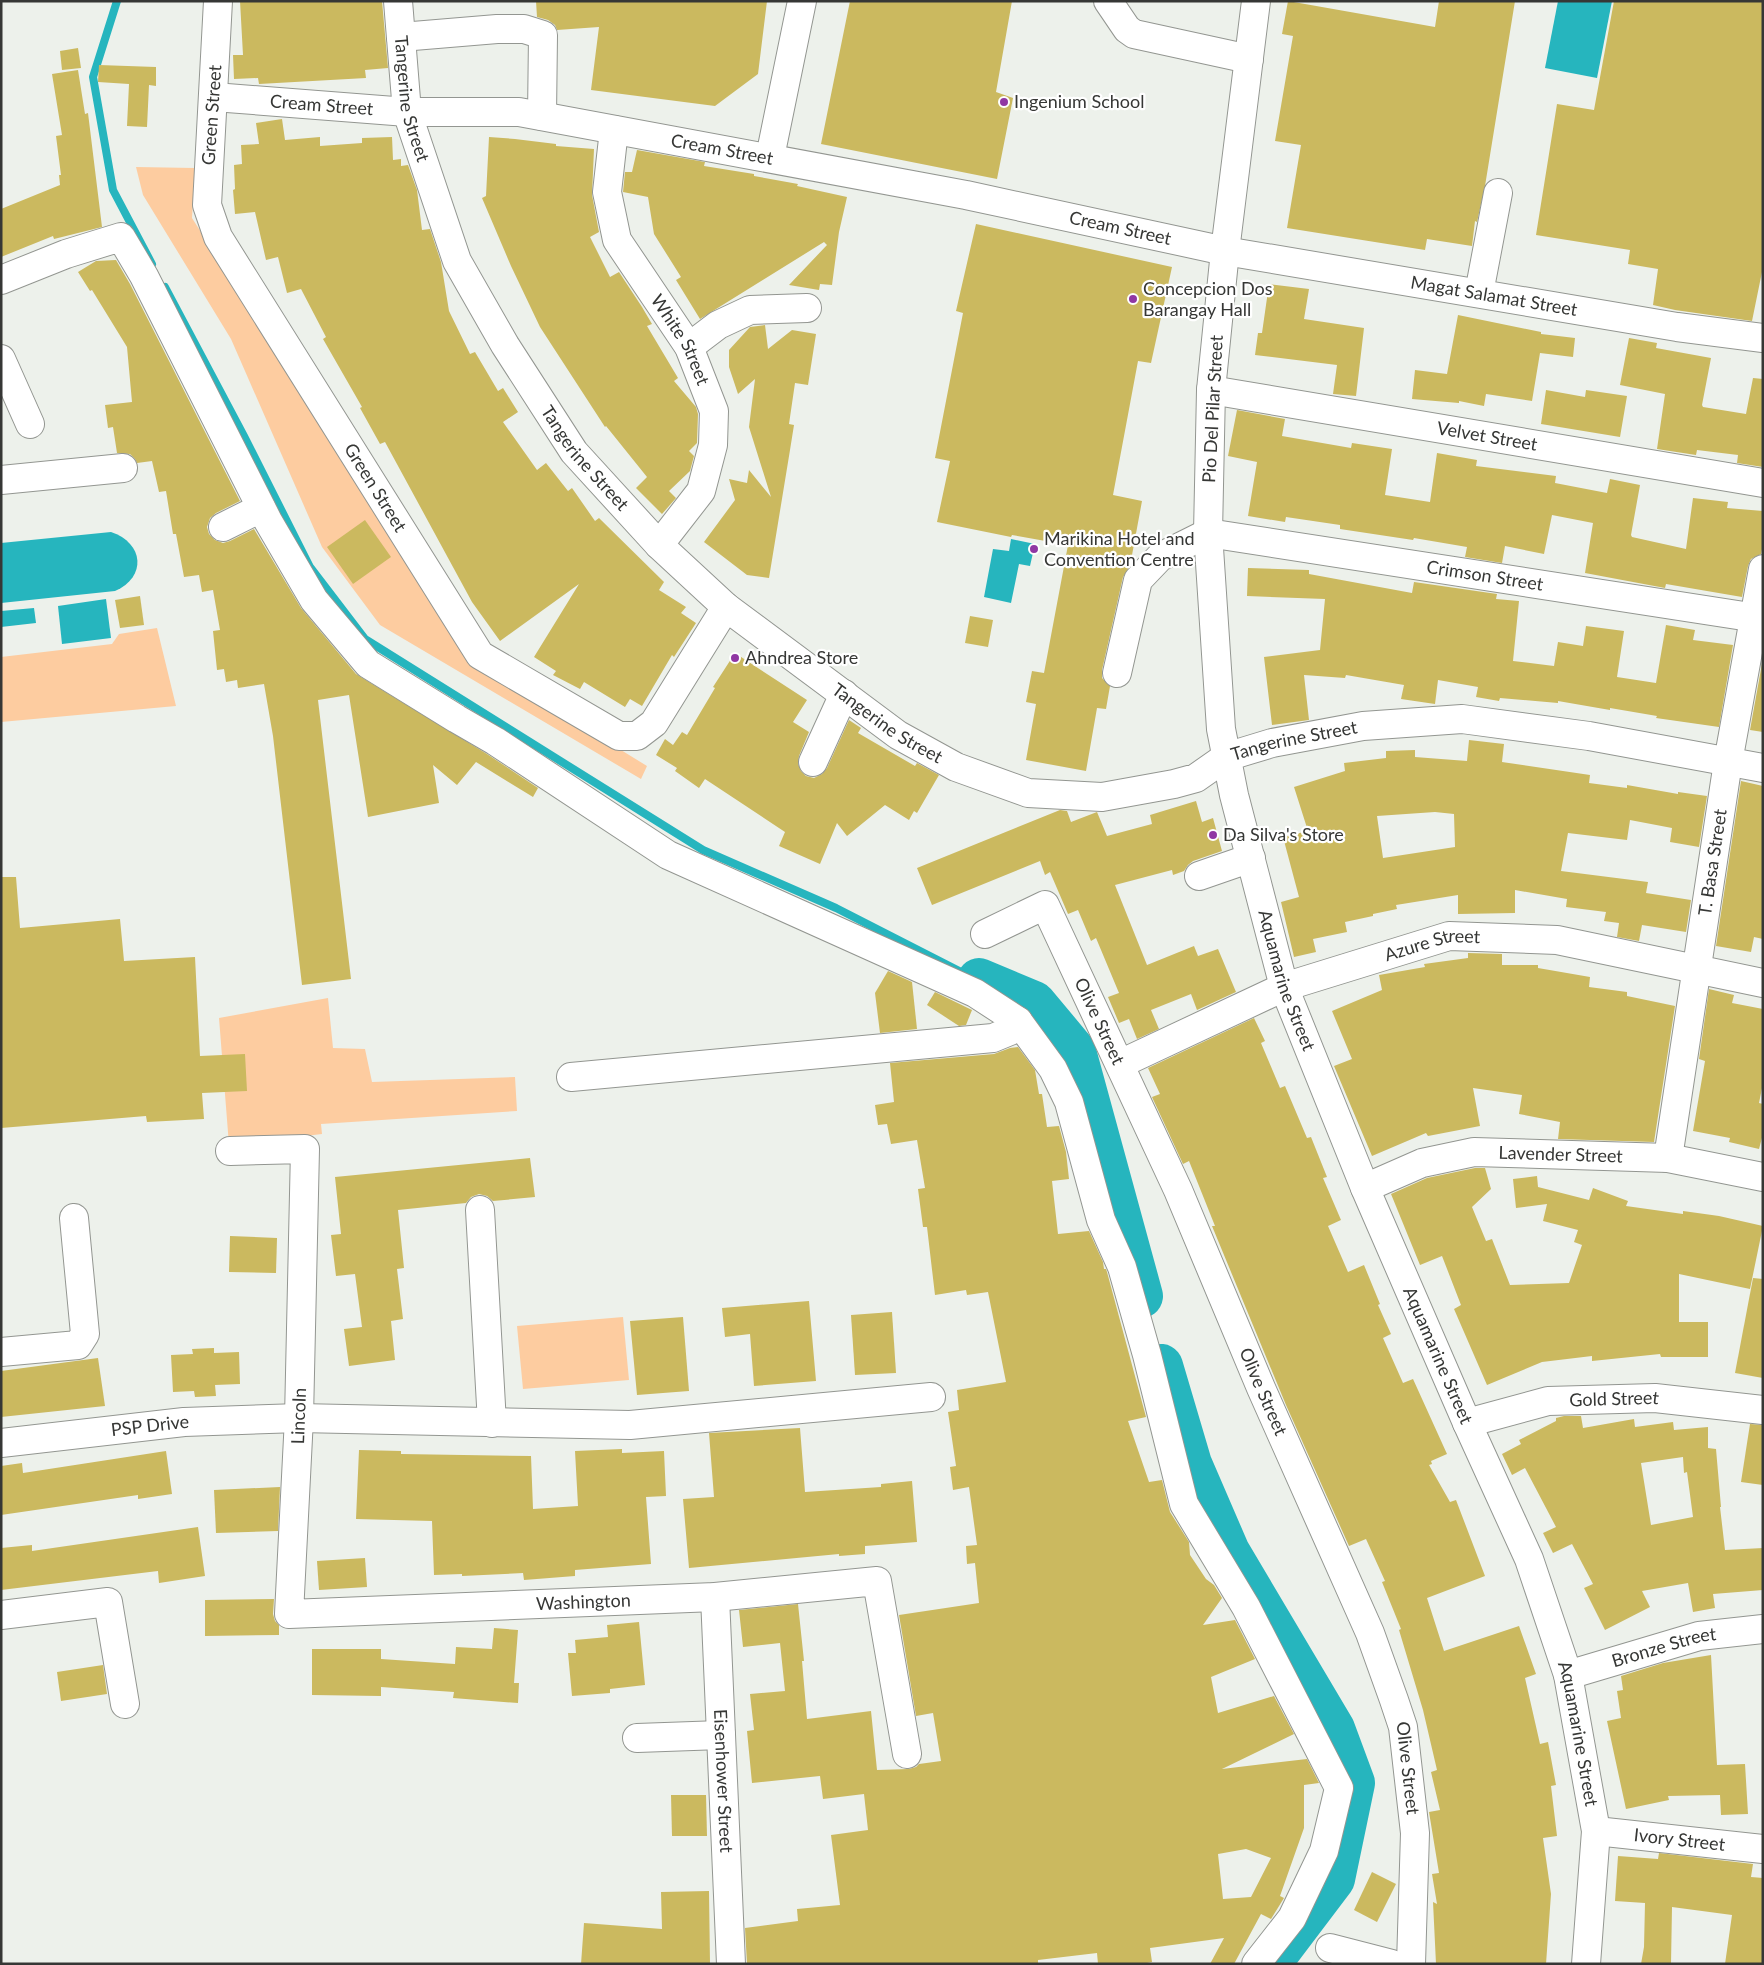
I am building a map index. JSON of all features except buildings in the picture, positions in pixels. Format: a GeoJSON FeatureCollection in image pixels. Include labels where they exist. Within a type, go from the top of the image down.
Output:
{"type":"FeatureCollection","features":[{"type":"Feature","properties":{"kind":"street","name":"Green Street"},"geometry":{"type":"LineString","coordinates":[[218,1],[207,205],[218,237],[480,656],[619,736],[637,736],[654,723],[726,607]]}},
{"type":"Feature","properties":{"kind":"street","name":"Tangerine Street"},"geometry":{"type":"LineString","coordinates":[[398,1],[407,112],[457,261],[505,345],[574,452],[659,545],[726,607],[898,735],[956,768],[1028,793],[1102,797],[1196,778],[1226,758],[1272,743],[1363,726],[1462,719],[1589,736],[1763,768]]}},
{"type":"Feature","properties":{"kind":"street"},"geometry":{"type":"LineString","coordinates":[[770,157],[802,1]]}},
{"type":"Feature","properties":{"kind":"street"},"geometry":{"type":"LineString","coordinates":[[1108,1],[1127,29],[1134,34],[1249,59]]}},
{"type":"Feature","properties":{"kind":"street","name":"Pio Del Pilar Street"},"geometry":{"type":"LineString","coordinates":[[1226,758],[1221,729],[1208,533],[1211,390],[1225,251],[1256,1]]}},
{"type":"Feature","properties":{"kind":"street"},"geometry":{"type":"LineString","coordinates":[[401,38],[524,28],[544,35],[542,116]]}},
{"type":"Feature","properties":{"kind":"street","name":"Cream Street"},"geometry":{"type":"LineString","coordinates":[[214,97],[407,112],[519,112],[770,157],[966,195],[1225,251]]}},
{"type":"Feature","properties":{"kind":"street","name":"White Street"},"geometry":{"type":"LineString","coordinates":[[614,130],[607,192],[616,240],[688,347],[714,411],[713,444],[701,491],[659,545]]}},
{"type":"Feature","properties":{"kind":"street"},"geometry":{"type":"LineString","coordinates":[[1479,293],[1498,193]]}},
{"type":"Feature","properties":{"kind":"street"},"geometry":{"type":"LineString","coordinates":[[1,280],[66,254],[121,237],[144,276],[261,508],[314,600],[368,664],[457,720],[495,741],[668,855],[974,994],[1018,1021],[1052,1069],[1069,1102],[1101,1220],[1122,1267],[1147,1355],[1184,1504],[1246,1607],[1340,1788],[1324,1851],[1292,1918],[1256,1964]]}},
{"type":"Feature","properties":{"kind":"street","name":"Magat Salamat Street"},"geometry":{"type":"LineString","coordinates":[[1225,251],[1677,327],[1763,338]]}},
{"type":"Feature","properties":{"kind":"street"},"geometry":{"type":"LineString","coordinates":[[688,347],[718,325],[750,310],[807,308]]}},
{"type":"Feature","properties":{"kind":"street"},"geometry":{"type":"LineString","coordinates":[[1,359],[30,424]]}},
{"type":"Feature","properties":{"kind":"street","name":"Velvet Street"},"geometry":{"type":"LineString","coordinates":[[1211,390],[1763,484]]}},
{"type":"Feature","properties":{"kind":"street"},"geometry":{"type":"LineString","coordinates":[[1,480],[123,468]]}},
{"type":"Feature","properties":{"kind":"street"},"geometry":{"type":"LineString","coordinates":[[223,526],[261,508]]}},
{"type":"Feature","properties":{"kind":"street"},"geometry":{"type":"LineString","coordinates":[[1117,673],[1138,580],[1160,557],[1208,533]]}},
{"type":"Feature","properties":{"kind":"street","name":"Crimson Street"},"geometry":{"type":"LineString","coordinates":[[1208,533],[1759,619]]}},
{"type":"Feature","properties":{"kind":"street","name":"T. Basa Street"},"geometry":{"type":"LineString","coordinates":[[1668,1158],[1728,762],[1759,619],[1763,570]]}},
{"type":"Feature","properties":{"kind":"street"},"geometry":{"type":"LineString","coordinates":[[813,762],[844,694]]}},
{"type":"Feature","properties":{"kind":"street","name":"Aquamarine Street"},"geometry":{"type":"LineString","coordinates":[[1226,758],[1284,987],[1365,1188],[1467,1423],[1529,1559],[1568,1675],[1596,1831],[1586,1964]]}},
{"type":"Feature","properties":{"kind":"street"},"geometry":{"type":"LineString","coordinates":[[1199,876],[1251,858]]}},
{"type":"Feature","properties":{"kind":"street","name":"Olive Street"},"geometry":{"type":"LineString","coordinates":[[984,934],[1045,905],[1178,1190],[1261,1388],[1370,1633],[1403,1727],[1415,1832],[1411,1964]]}},
{"type":"Feature","properties":{"kind":"street","name":"Azure Street"},"geometry":{"type":"LineString","coordinates":[[1120,1064],[1284,987],[1449,936],[1557,940],[1763,983]]}},
{"type":"Feature","properties":{"kind":"street"},"geometry":{"type":"LineString","coordinates":[[571,1077],[993,1038],[1010,1031],[1018,1021]]}},
{"type":"Feature","properties":{"kind":"street","name":"Lincoln"},"geometry":{"type":"LineString","coordinates":[[230,1151],[305,1149],[305,1218],[299,1418],[289,1614]]}},
{"type":"Feature","properties":{"kind":"street","name":"Lavender Street"},"geometry":{"type":"LineString","coordinates":[[1365,1188],[1422,1163],[1474,1152],[1668,1158],[1763,1177]]}},
{"type":"Feature","properties":{"kind":"street"},"geometry":{"type":"LineString","coordinates":[[480,1210],[492,1424]]}},
{"type":"Feature","properties":{"kind":"street"},"geometry":{"type":"LineString","coordinates":[[1,1352],[78,1345],[85,1334],[74,1218]]}},
{"type":"Feature","properties":{"kind":"street","name":"PSP Drive"},"geometry":{"type":"LineString","coordinates":[[1,1443],[184,1422],[299,1418],[492,1424],[630,1425],[931,1397]]}},
{"type":"Feature","properties":{"kind":"street","name":"Gold Street"},"geometry":{"type":"LineString","coordinates":[[1467,1423],[1548,1401],[1655,1398],[1763,1410]]}},
{"type":"Feature","properties":{"kind":"street","name":"Washington"},"geometry":{"type":"LineString","coordinates":[[289,1614],[715,1596],[877,1581],[907,1754]]}},
{"type":"Feature","properties":{"kind":"street","name":"Eisenhower Street"},"geometry":{"type":"LineString","coordinates":[[715,1596],[731,1964]]}},
{"type":"Feature","properties":{"kind":"street"},"geometry":{"type":"LineString","coordinates":[[1,1615],[108,1602],[125,1704]]}},
{"type":"Feature","properties":{"kind":"street","name":"Bronze Street"},"geometry":{"type":"LineString","coordinates":[[1568,1675],[1699,1636],[1763,1629]]}},
{"type":"Feature","properties":{"kind":"street"},"geometry":{"type":"LineString","coordinates":[[636,1738],[721,1735]]}},
{"type":"Feature","properties":{"kind":"street","name":"Ivory Street"},"geometry":{"type":"LineString","coordinates":[[1596,1831],[1763,1849]]}},
{"type":"Feature","properties":{"kind":"street"},"geometry":{"type":"LineString","coordinates":[[1330,1948],[1392,1964]]}},
{"type":"Feature","properties":{"kind":"shaded area"},"geometry":{"type":"Polygon","coordinates":[[[136,167],[195,168],[192,218],[473,659],[647,766],[641,779],[380,625],[322,547],[231,339],[143,195],[136,167]]]}},
{"type":"Feature","properties":{"kind":"shaded area"},"geometry":{"type":"Polygon","coordinates":[[[157,628],[176,706],[1,722],[1,657],[112,644],[119,634],[157,628]]]}},
{"type":"Feature","properties":{"kind":"shaded area"},"geometry":{"type":"Polygon","coordinates":[[[328,998],[333,1048],[365,1049],[372,1082],[515,1077],[517,1111],[321,1124],[322,1134],[229,1145],[219,1018],[328,998]]]}},
{"type":"Feature","properties":{"kind":"shaded area"},"geometry":{"type":"Polygon","coordinates":[[[623,1317],[629,1380],[523,1389],[517,1326],[623,1317]]]}},
{"type":"Feature","properties":{"kind":"water"},"geometry":{"type":"Polygon","coordinates":[[[1558,1],[1612,1],[1597,78],[1545,68],[1558,1]]]}},
{"type":"Feature","properties":{"kind":"water"},"geometry":{"type":"Polygon","coordinates":[[[111,532],[122,537],[135,552],[137,560],[136,569],[133,577],[125,585],[115,591],[1,603],[1,543],[111,532]]]}},
{"type":"Feature","properties":{"kind":"water"},"geometry":{"type":"Polygon","coordinates":[[[1011,539],[1035,544],[1030,566],[1019,564],[1011,603],[984,597],[993,549],[1009,551],[1011,539]]]}},
{"type":"Feature","properties":{"kind":"water"},"geometry":{"type":"Polygon","coordinates":[[[106,599],[111,638],[62,644],[58,606],[106,599]]]}},
{"type":"Feature","properties":{"kind":"water"},"geometry":{"type":"Polygon","coordinates":[[[34,608],[36,623],[1,627],[1,611],[34,608]]]}},
{"type":"Feature","properties":{"kind":"waterway"},"geometry":{"type":"LineString","coordinates":[[117,1],[93,77],[113,190],[152,264]]}},
{"type":"Feature","properties":{"kind":"waterway"},"geometry":{"type":"LineString","coordinates":[[165,287],[244,436],[310,567],[365,639],[703,850],[836,908],[973,978]]}},
{"type":"Feature","properties":{"kind":"waterway"},"geometry":{"type":"LineString","coordinates":[[979,980],[1034,1003],[1074,1051],[1141,1296]]}},
{"type":"Feature","properties":{"kind":"waterway"},"geometry":{"type":"LineString","coordinates":[[1161,1366],[1190,1464],[1228,1552],[1333,1729],[1353,1783],[1333,1879],[1277,1953]]}},
{"type":"Feature","properties":{"kind":"place","name":"Ingenium School"},"geometry":{"type":"Point","coordinates":[1004,102]}},
{"type":"Feature","properties":{"kind":"place","name":"Concepcion Dos Barangay Hall"},"geometry":{"type":"Point","coordinates":[1133,299]}},
{"type":"Feature","properties":{"kind":"place","name":"Marikina Hotel and Convention Centre"},"geometry":{"type":"Point","coordinates":[1034,549]}},
{"type":"Feature","properties":{"kind":"place","name":"Ahndrea Store"},"geometry":{"type":"Point","coordinates":[735,658]}},
{"type":"Feature","properties":{"kind":"place","name":"Da Silva's Store"},"geometry":{"type":"Point","coordinates":[1213,835]}}]}
